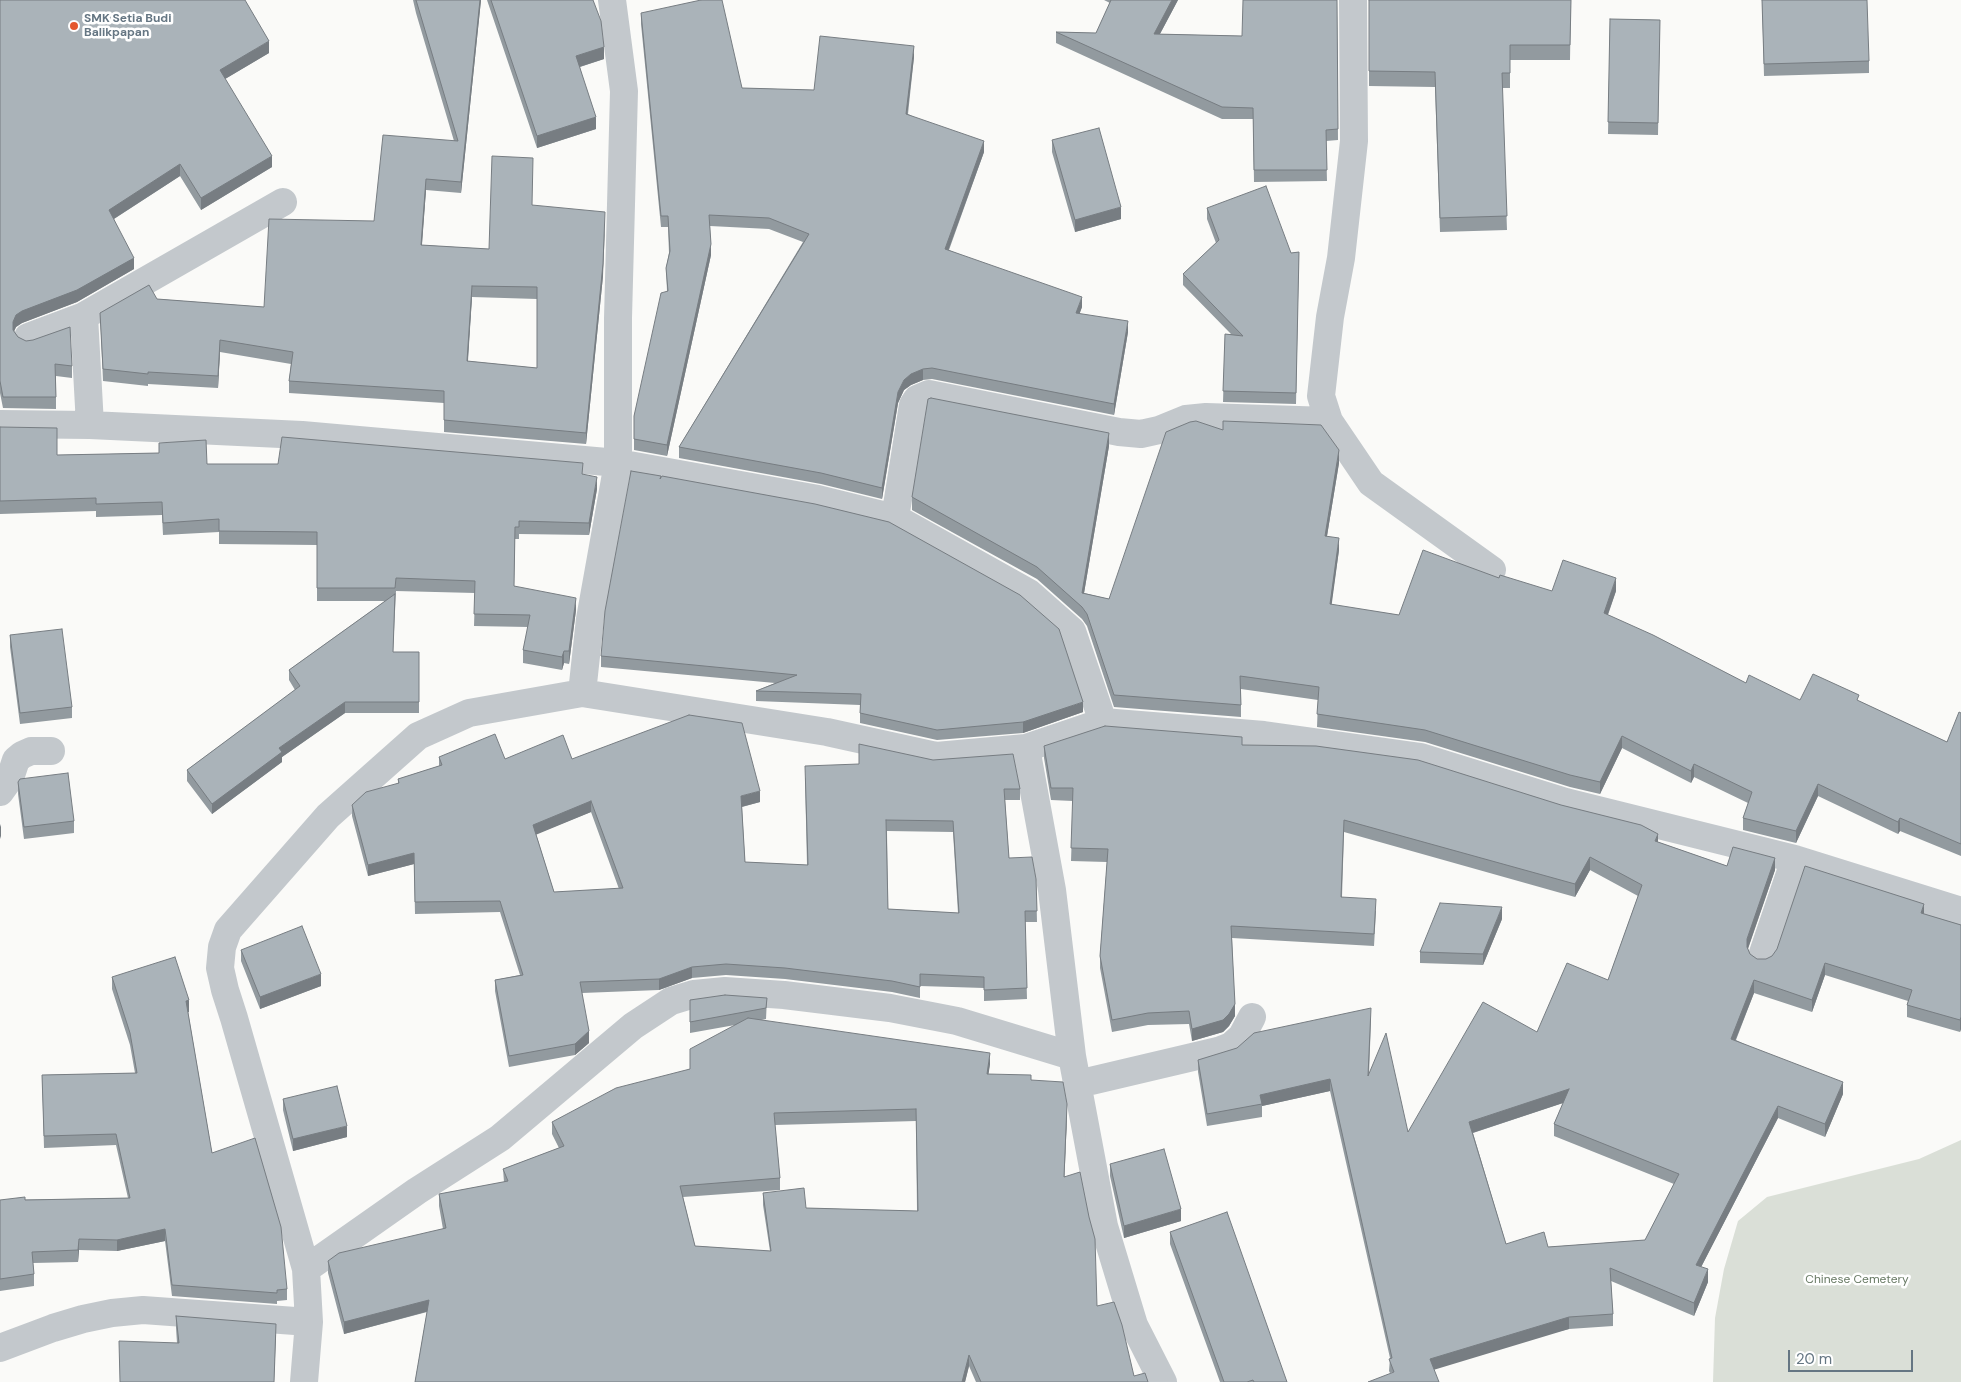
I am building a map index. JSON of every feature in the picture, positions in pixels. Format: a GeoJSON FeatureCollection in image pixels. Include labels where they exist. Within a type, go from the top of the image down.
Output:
{"type":"FeatureCollection","features":[{"type":"Feature","properties":{"kind":"street"},"geometry":{"type":"LineString","coordinates":[[582,693],[590,619],[618,464],[618,288],[624,91],[612,0]]}},
{"type":"Feature","properties":{"kind":"street"},"geometry":{"type":"LineString","coordinates":[[1353,0],[1354,141],[1341,258],[1330,317],[1321,396],[1329,421],[1371,483],[1492,570]]}},
{"type":"Feature","properties":{"kind":"street"},"geometry":{"type":"LineString","coordinates":[[28,337],[84,316],[283,202]]}},
{"type":"Feature","properties":{"kind":"street"},"geometry":{"type":"LineString","coordinates":[[84,316],[90,425]]}},
{"type":"Feature","properties":{"kind":"street"},"geometry":{"type":"LineString","coordinates":[[894,518],[913,406],[917,399],[929,394],[1119,432],[1133,433],[1159,430],[1186,419],[1206,416],[1329,421]]}},
{"type":"Feature","properties":{"kind":"street"},"geometry":{"type":"LineString","coordinates":[[0,424],[90,425],[302,435],[494,451],[618,464],[818,499],[894,518],[1029,593],[1072,631],[1103,722]]}},
{"type":"Feature","properties":{"kind":"street"},"geometry":{"type":"LineString","coordinates":[[304,1382],[309,1322],[306,1269],[225,990],[220,968],[222,947],[228,930],[328,816],[418,736],[468,713],[582,693],[827,732],[936,756],[1026,748],[1103,722],[1264,735],[1421,757],[1566,802],[1795,859],[1961,911]]}},
{"type":"Feature","properties":{"kind":"street"},"geometry":{"type":"LineString","coordinates":[[1026,748],[1052,890],[1072,1056],[1104,1226],[1134,1325],[1163,1382]]}},
{"type":"Feature","properties":{"kind":"street"},"geometry":{"type":"LineString","coordinates":[[0,792],[10,778],[16,760],[22,755],[31,751],[51,751]]}},
{"type":"Feature","properties":{"kind":"street"},"geometry":{"type":"LineString","coordinates":[[1762,956],[1795,859]]}},
{"type":"Feature","properties":{"kind":"street"},"geometry":{"type":"LineString","coordinates":[[306,1269],[417,1191],[500,1138],[633,1026],[671,1001],[694,994],[725,991],[890,1008],[957,1021],[1072,1056]]}},
{"type":"Feature","properties":{"kind":"street"},"geometry":{"type":"LineString","coordinates":[[1078,1084],[1218,1051],[1231,1046],[1242,1036],[1252,1017]]}},
{"type":"Feature","properties":{"kind":"street"},"geometry":{"type":"LineString","coordinates":[[0,1348],[83,1319],[112,1313],[143,1310],[309,1322]]}},
{"type":"Feature","properties":{"kind":"green space","name":"Chinese Cemetery"},"geometry":{"type":"Polygon","coordinates":[[[1961,1140],[1961,1382],[1713,1382],[1715,1318],[1724,1269],[1738,1221],[1767,1197],[1919,1159],[1961,1140]]]}},
{"type":"Feature","properties":{"kind":"building"},"geometry":{"type":"Polygon","coordinates":[[[0,0],[245,0],[269,41],[220,70],[272,156],[201,198],[180,164],[109,210],[134,258],[77,290],[16,315],[13,322],[13,330],[18,337],[26,341],[70,327],[72,366],[55,364],[56,397],[3,397],[0,381],[0,0]]]}},
{"type":"Feature","properties":{"kind":"building"},"geometry":{"type":"Polygon","coordinates":[[[416,0],[480,0],[461,182],[426,179],[421,245],[489,249],[492,156],[533,158],[532,205],[605,212],[603,264],[586,433],[444,420],[444,391],[289,381],[293,352],[220,340],[218,376],[148,372],[148,374],[103,369],[100,313],[149,285],[157,299],[264,307],[269,219],[374,221],[383,135],[458,141],[416,0]],[[472,286],[467,361],[537,368],[537,287],[472,286]]]}},
{"type":"Feature","properties":{"kind":"building"},"geometry":{"type":"Polygon","coordinates":[[[491,0],[593,0],[601,21],[604,47],[576,56],[596,117],[537,136],[491,0]]]}},
{"type":"Feature","properties":{"kind":"building"},"geometry":{"type":"Polygon","coordinates":[[[701,0],[722,0],[742,88],[814,90],[820,36],[914,46],[906,114],[984,141],[945,249],[1082,297],[1076,313],[1128,321],[1114,404],[932,368],[923,369],[911,374],[904,380],[898,392],[882,488],[821,473],[679,447],[809,234],[769,218],[709,215],[711,244],[667,445],[634,439],[634,416],[661,293],[668,291],[666,268],[670,251],[668,216],[661,216],[641,13],[701,0]]]}},
{"type":"Feature","properties":{"kind":"building"},"geometry":{"type":"Polygon","coordinates":[[[1111,0],[1172,0],[1154,34],[1242,36],[1243,0],[1337,0],[1338,129],[1326,130],[1327,170],[1254,170],[1253,108],[1222,107],[1056,32],[1096,33],[1111,0]]]}},
{"type":"Feature","properties":{"kind":"building"},"geometry":{"type":"Polygon","coordinates":[[[1369,0],[1571,0],[1570,45],[1510,45],[1510,73],[1502,73],[1507,216],[1440,218],[1435,72],[1369,71],[1369,0]]]}},
{"type":"Feature","properties":{"kind":"building"},"geometry":{"type":"Polygon","coordinates":[[[1762,0],[1867,0],[1869,61],[1764,64],[1762,0]]]}},
{"type":"Feature","properties":{"kind":"building"},"geometry":{"type":"Polygon","coordinates":[[[1610,19],[1660,20],[1658,123],[1608,122],[1610,19]]]}},
{"type":"Feature","properties":{"kind":"building"},"geometry":{"type":"Polygon","coordinates":[[[1099,128],[1121,207],[1075,220],[1052,140],[1099,128]]]}},
{"type":"Feature","properties":{"kind":"building"},"geometry":{"type":"Polygon","coordinates":[[[1266,186],[1291,253],[1299,252],[1296,393],[1223,391],[1225,334],[1243,336],[1183,274],[1219,240],[1207,208],[1266,186]]]}},
{"type":"Feature","properties":{"kind":"building"},"geometry":{"type":"Polygon","coordinates":[[[931,398],[1109,433],[1082,593],[1109,599],[1166,432],[1196,421],[1223,430],[1223,421],[1321,425],[1339,450],[1325,536],[1339,538],[1330,604],[1399,615],[1423,550],[1499,578],[1500,575],[1552,591],[1563,560],[1616,578],[1604,613],[1653,635],[1746,683],[1749,675],[1800,700],[1813,674],[1859,695],[1857,700],[1947,742],[1959,712],[1961,713],[1961,844],[1900,818],[1898,822],[1818,784],[1796,831],[1743,818],[1752,792],[1694,764],[1691,771],[1622,736],[1600,782],[1570,775],[1425,730],[1317,714],[1319,687],[1240,676],[1241,705],[1114,695],[1087,614],[1082,607],[1037,567],[912,497],[928,399],[931,398]]]}},
{"type":"Feature","properties":{"kind":"building"},"geometry":{"type":"Polygon","coordinates":[[[0,427],[57,428],[57,455],[159,453],[159,443],[206,440],[207,464],[278,464],[282,437],[583,463],[582,474],[597,477],[589,523],[519,521],[519,527],[515,527],[514,586],[576,598],[569,651],[564,651],[562,657],[523,650],[530,615],[474,614],[475,581],[396,578],[395,588],[317,588],[317,532],[219,531],[219,519],[163,523],[162,502],[96,504],[96,498],[0,501],[0,427]]]}},
{"type":"Feature","properties":{"kind":"building"},"geometry":{"type":"Polygon","coordinates":[[[631,471],[661,476],[660,479],[662,476],[815,504],[889,522],[1020,595],[1059,629],[1083,702],[1023,722],[937,730],[860,713],[861,694],[756,691],[797,675],[601,656],[605,611],[631,471]]]}},
{"type":"Feature","properties":{"kind":"building"},"geometry":{"type":"Polygon","coordinates":[[[395,594],[393,652],[419,652],[419,702],[345,702],[279,748],[282,752],[212,804],[187,770],[300,686],[289,670],[395,594]]]}},
{"type":"Feature","properties":{"kind":"building"},"geometry":{"type":"Polygon","coordinates":[[[62,629],[72,707],[20,713],[10,635],[62,629]]]}},
{"type":"Feature","properties":{"kind":"building"},"geometry":{"type":"Polygon","coordinates":[[[689,715],[742,723],[760,791],[741,796],[745,862],[808,865],[805,766],[859,764],[859,744],[933,760],[1013,754],[1020,789],[1004,789],[1009,858],[1032,857],[1036,879],[1037,911],[1025,911],[1027,988],[984,990],[984,977],[920,974],[920,987],[892,981],[785,968],[726,964],[692,967],[659,979],[580,982],[589,1031],[575,1044],[509,1056],[495,980],[523,975],[500,901],[415,902],[414,853],[368,865],[352,805],[366,792],[399,783],[398,779],[442,765],[439,757],[495,734],[505,759],[563,735],[572,759],[689,715]],[[591,801],[533,825],[554,892],[623,888],[591,801]],[[886,820],[888,909],[959,913],[953,821],[886,820]]]}},
{"type":"Feature","properties":{"kind":"building"},"geometry":{"type":"Polygon","coordinates":[[[1105,726],[1242,737],[1242,745],[1316,746],[1418,760],[1561,805],[1641,825],[1658,834],[1655,841],[1727,866],[1733,847],[1775,858],[1747,939],[1747,947],[1750,954],[1757,959],[1766,959],[1772,956],[1777,949],[1805,866],[1924,904],[1921,913],[1961,925],[1961,1017],[1960,1020],[1907,1005],[1912,990],[1825,963],[1812,1000],[1754,980],[1731,1039],[1843,1082],[1825,1124],[1778,1106],[1696,1265],[1708,1269],[1694,1303],[1610,1268],[1613,1314],[1569,1317],[1430,1359],[1439,1382],[1368,1382],[1394,1372],[1389,1359],[1392,1358],[1330,1079],[1260,1095],[1262,1104],[1207,1114],[1198,1060],[1237,1048],[1254,1033],[1371,1008],[1368,1076],[1386,1033],[1408,1132],[1483,1002],[1537,1032],[1567,963],[1608,980],[1642,885],[1590,857],[1575,884],[1344,820],[1341,897],[1376,899],[1374,934],[1231,926],[1235,1004],[1223,1020],[1192,1029],[1189,1011],[1148,1013],[1112,1020],[1100,956],[1108,849],[1071,848],[1073,788],[1051,788],[1044,746],[1105,726]],[[1569,1089],[1469,1122],[1506,1244],[1544,1232],[1548,1247],[1645,1240],[1679,1174],[1554,1124],[1569,1089]]]}},
{"type":"Feature","properties":{"kind":"building"},"geometry":{"type":"Polygon","coordinates":[[[68,773],[74,821],[24,827],[18,782],[20,779],[68,773]]]}},
{"type":"Feature","properties":{"kind":"building"},"geometry":{"type":"Polygon","coordinates":[[[1440,903],[1502,907],[1483,954],[1420,952],[1440,903]]]}},
{"type":"Feature","properties":{"kind":"building"},"geometry":{"type":"Polygon","coordinates":[[[302,926],[321,974],[260,997],[241,950],[302,926]]]}},
{"type":"Feature","properties":{"kind":"building"},"geometry":{"type":"Polygon","coordinates":[[[175,957],[189,1000],[186,1001],[212,1153],[255,1138],[281,1227],[287,1289],[277,1290],[277,1293],[172,1285],[165,1229],[117,1240],[79,1239],[78,1250],[32,1252],[34,1274],[0,1279],[0,1200],[25,1197],[25,1200],[130,1198],[116,1134],[44,1136],[42,1075],[137,1073],[130,1033],[112,977],[175,957]]]}},
{"type":"Feature","properties":{"kind":"building"},"geometry":{"type":"Polygon","coordinates":[[[725,995],[767,998],[766,1008],[690,1022],[690,1000],[725,995]]]}},
{"type":"Feature","properties":{"kind":"building"},"geometry":{"type":"Polygon","coordinates":[[[748,1018],[990,1053],[987,1074],[1031,1075],[1031,1080],[1063,1082],[1067,1104],[1064,1177],[1080,1172],[1095,1239],[1097,1306],[1114,1302],[1122,1325],[1134,1376],[1145,1373],[1148,1382],[981,1382],[969,1355],[962,1382],[415,1382],[429,1300],[344,1322],[328,1261],[339,1253],[446,1228],[439,1194],[508,1181],[503,1169],[564,1146],[552,1122],[616,1088],[690,1069],[690,1049],[748,1018]],[[916,1109],[774,1113],[780,1178],[680,1186],[695,1246],[771,1251],[763,1193],[804,1188],[806,1208],[918,1211],[916,1109]]]}},
{"type":"Feature","properties":{"kind":"building"},"geometry":{"type":"Polygon","coordinates":[[[337,1086],[347,1126],[293,1139],[283,1099],[337,1086]]]}},
{"type":"Feature","properties":{"kind":"building"},"geometry":{"type":"Polygon","coordinates":[[[1164,1149],[1181,1209],[1124,1226],[1110,1164],[1164,1149]]]}},
{"type":"Feature","properties":{"kind":"building"},"geometry":{"type":"Polygon","coordinates":[[[1227,1212],[1287,1382],[1254,1382],[1253,1380],[1247,1382],[1224,1382],[1170,1232],[1227,1212]]]}},
{"type":"Feature","properties":{"kind":"building"},"geometry":{"type":"Polygon","coordinates":[[[176,1316],[276,1324],[274,1382],[120,1382],[119,1341],[179,1343],[176,1316]]]}},
{"type":"Feature","properties":{"kind":"place","name":"SMK Setia Budi Balikpapan"},"geometry":{"type":"Point","coordinates":[74,26]}}]}
